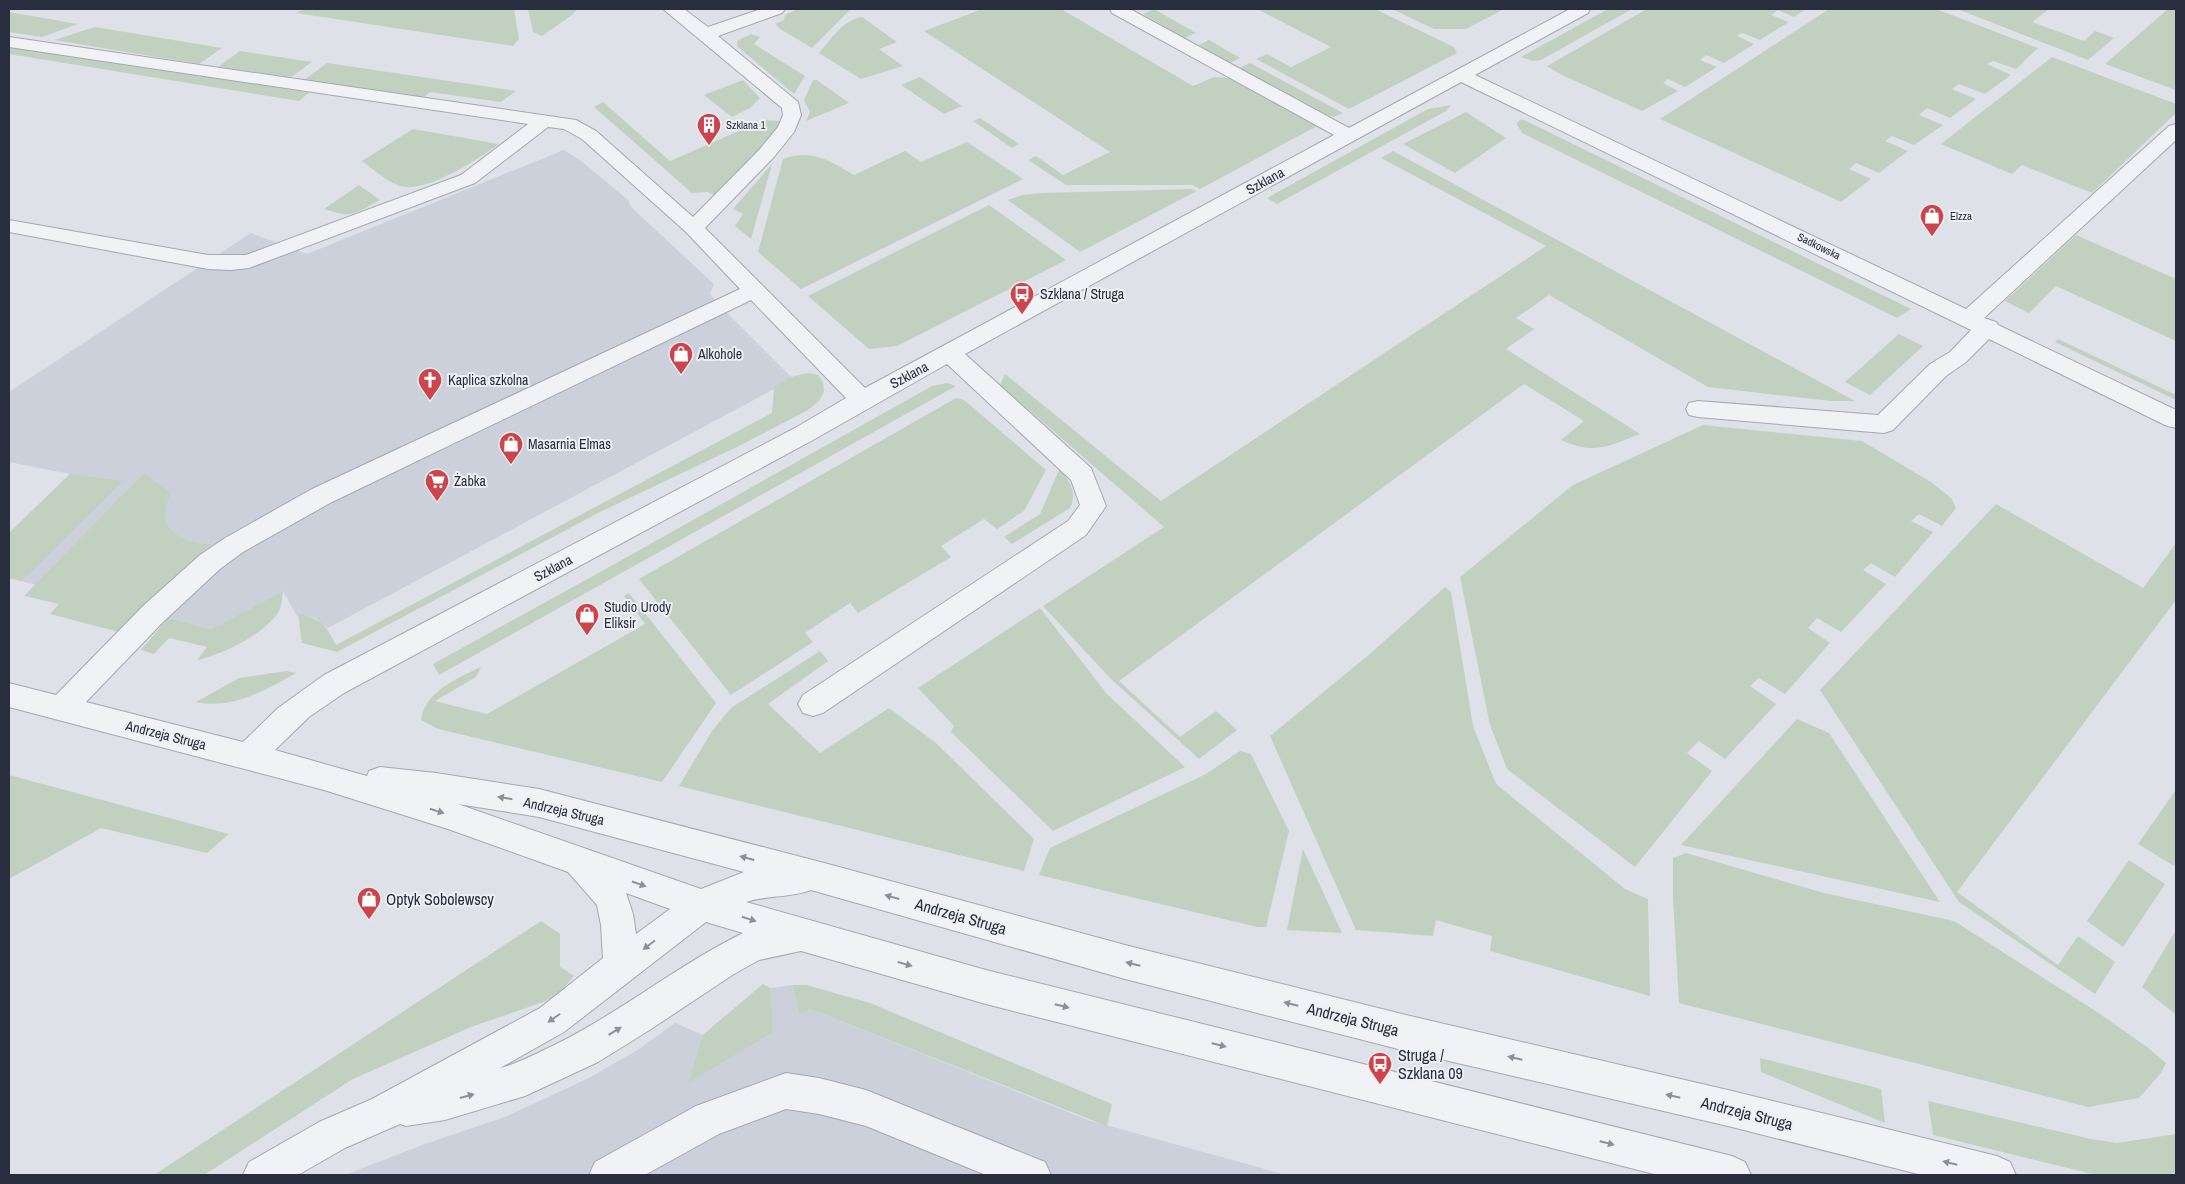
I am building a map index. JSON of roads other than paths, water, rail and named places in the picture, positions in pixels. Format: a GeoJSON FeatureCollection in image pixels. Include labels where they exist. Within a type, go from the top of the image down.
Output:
{"type":"FeatureCollection","features":[{"type":"Feature","properties":{"kind":"street"},"geometry":{"type":"LineString","coordinates":[[672,9],[683,15],[787,100],[791,106],[792,115],[787,128],[767,153],[693,228]]}},
{"type":"Feature","properties":{"kind":"street"},"geometry":{"type":"LineString","coordinates":[[706,34],[776,9]]}},
{"type":"Feature","properties":{"kind":"street"},"geometry":{"type":"LineString","coordinates":[[1118,9],[1348,136]]}},
{"type":"Feature","properties":{"kind":"street","name":"Szklana"},"geometry":{"type":"LineString","coordinates":[[248,757],[281,722],[307,700],[804,434],[862,400],[1582,9]]}},
{"type":"Feature","properties":{"kind":"street"},"geometry":{"type":"LineString","coordinates":[[9,42],[568,124],[589,135],[693,228],[862,400]]}},
{"type":"Feature","properties":{"kind":"street","name":"Sadkowska"},"geometry":{"type":"LineString","coordinates":[[1461,75],[2176,420]]}},
{"type":"Feature","properties":{"kind":"street"},"geometry":{"type":"LineString","coordinates":[[9,226],[208,262],[231,263],[249,261],[468,179],[544,121]]}},
{"type":"Feature","properties":{"kind":"street"},"geometry":{"type":"LineString","coordinates":[[1698,409],[1884,424],[1938,370],[1958,356],[1978,323],[2176,130]]}},
{"type":"Feature","properties":{"kind":"street"},"geometry":{"type":"LineString","coordinates":[[61,708],[153,614],[210,562],[234,545],[321,496],[753,291]]}},
{"type":"Feature","properties":{"kind":"street"},"geometry":{"type":"LineString","coordinates":[[813,704],[1077,528],[1093,506],[1082,475],[949,354]]}},
{"type":"Feature","properties":{"kind":"street","name":"Andrzeja Struga"},"geometry":{"type":"LineString","coordinates":[[9,695],[324,776],[448,815],[702,906],[802,935],[996,989],[1732,1175]]}},
{"type":"Feature","properties":{"kind":"street","name":"Andrzeja Struga"},"geometry":{"type":"LineString","coordinates":[[324,776],[436,787],[538,804],[828,879],[1125,962],[1997,1175]]}},
{"type":"Feature","properties":{"kind":"street"},"geometry":{"type":"LineString","coordinates":[[574,861],[605,888],[614,905],[618,923],[620,966]]}},
{"type":"Feature","properties":{"kind":"street","name":"Andrzeja Struga"},"geometry":{"type":"LineString","coordinates":[[385,1112],[552,1020],[620,966],[702,906],[727,893],[761,882],[828,879]]}},
{"type":"Feature","properties":{"kind":"street"},"geometry":{"type":"LineString","coordinates":[[262,1175],[332,1135],[385,1112],[445,1102],[512,1083],[585,1049],[636,1019],[722,962],[754,945],[802,935]]}},
{"type":"Feature","properties":{"kind":"street"},"geometry":{"type":"LineString","coordinates":[[608,1175],[709,1119],[786,1091],[819,1096],[866,1108],[1032,1175]]}},
{"type":"Feature","properties":{"kind":"place","name":"Szklana 1"},"geometry":{"type":"Point","coordinates":[709,146]}},
{"type":"Feature","properties":{"kind":"place","name":"Elzza"},"geometry":{"type":"Point","coordinates":[1932,237]}},
{"type":"Feature","properties":{"kind":"place","name":"Szklana / Struga"},"geometry":{"type":"Point","coordinates":[1022,315]}},
{"type":"Feature","properties":{"kind":"place","name":"Alkohole"},"geometry":{"type":"Point","coordinates":[681,375]}},
{"type":"Feature","properties":{"kind":"place","name":"Kaplica szkolna"},"geometry":{"type":"Point","coordinates":[430,401]}},
{"type":"Feature","properties":{"kind":"place","name":"Masarnia Elmas"},"geometry":{"type":"Point","coordinates":[511,465]}},
{"type":"Feature","properties":{"kind":"place","name":"Żabka"},"geometry":{"type":"Point","coordinates":[437,502]}},
{"type":"Feature","properties":{"kind":"place","name":"Studio Urody Eliksir"},"geometry":{"type":"Point","coordinates":[587,636]}},
{"type":"Feature","properties":{"kind":"place","name":"Optyk Sobolewscy"},"geometry":{"type":"Point","coordinates":[369,920]}},
{"type":"Feature","properties":{"kind":"place","name":"Struga / Szklana 09"},"geometry":{"type":"Point","coordinates":[1380,1085]}}]}
